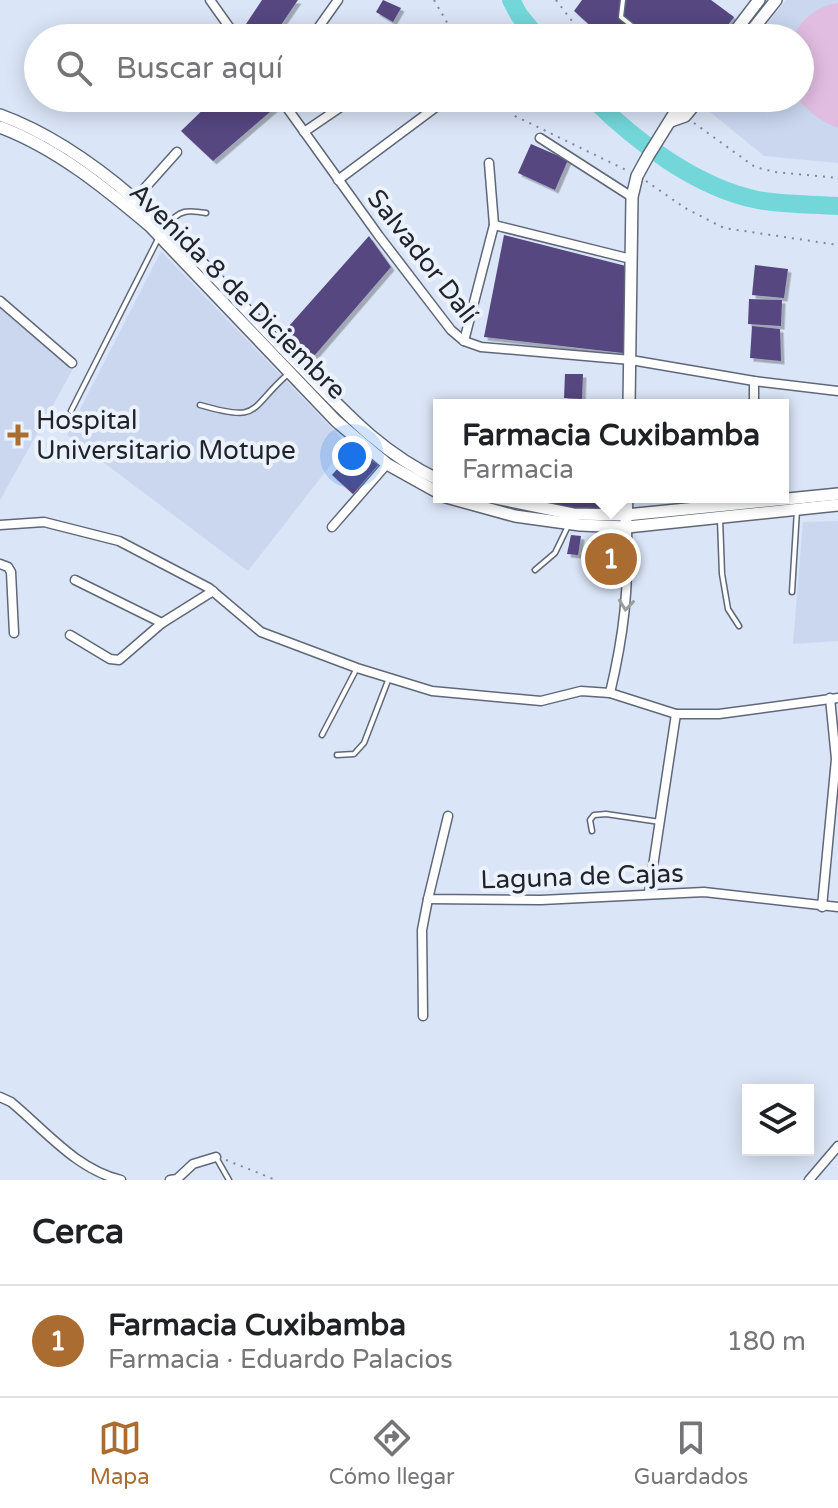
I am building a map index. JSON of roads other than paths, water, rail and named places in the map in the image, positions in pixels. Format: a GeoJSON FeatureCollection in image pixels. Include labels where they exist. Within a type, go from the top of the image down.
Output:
{"type":"FeatureCollection","features":[{"type":"Feature","properties":{"kind":"main road"},"geometry":{"type":"LineString","coordinates":[[741,24],[759,0]]}},
{"type":"Feature","properties":{"kind":"main road"},"geometry":{"type":"LineString","coordinates":[[757,24],[776,0]]}},
{"type":"Feature","properties":{"kind":"main road"},"geometry":{"type":"LineString","coordinates":[[629,399],[632,197],[637,176],[675,112]]}},
{"type":"Feature","properties":{"kind":"main road"},"geometry":{"type":"LineString","coordinates":[[668,124],[688,112]]}},
{"type":"Feature","properties":{"kind":"main road","name":"Avenida 8 de Diciembre"},"geometry":{"type":"LineString","coordinates":[[0,115],[79,156],[135,199],[163,233],[294,368],[383,447],[413,468],[433,477]]}},
{"type":"Feature","properties":{"kind":"main road","name":"Avenida 8 de Diciembre"},"geometry":{"type":"LineString","coordinates":[[0,127],[74,166],[163,233]]}},
{"type":"Feature","properties":{"kind":"main road","name":"Avenida 8 de Diciembre"},"geometry":{"type":"LineString","coordinates":[[294,368],[336,421],[387,464],[433,490]]}},
{"type":"Feature","properties":{"kind":"main road"},"geometry":{"type":"LineString","coordinates":[[468,503],[515,516],[626,521],[720,516],[838,494]]}},
{"type":"Feature","properties":{"kind":"main road"},"geometry":{"type":"LineString","coordinates":[[513,503],[571,519]]}},
{"type":"Feature","properties":{"kind":"main road"},"geometry":{"type":"LineString","coordinates":[[626,521],[627,503]]}},
{"type":"Feature","properties":{"kind":"main road"},"geometry":{"type":"LineString","coordinates":[[626,521],[741,503]]}},
{"type":"Feature","properties":{"kind":"main road"},"geometry":{"type":"LineString","coordinates":[[783,503],[838,505]]}},
{"type":"Feature","properties":{"kind":"street"},"geometry":{"type":"LineString","coordinates":[[210,0],[227,24]]}},
{"type":"Feature","properties":{"kind":"street"},"geometry":{"type":"LineString","coordinates":[[321,24],[338,0]]}},
{"type":"Feature","properties":{"kind":"street","name":"Salvador Dalí"},"geometry":{"type":"LineString","coordinates":[[290,112],[451,330],[464,341],[481,347],[631,360],[754,381],[838,391]]}},
{"type":"Feature","properties":{"kind":"street"},"geometry":{"type":"LineString","coordinates":[[304,132],[333,112]]}},
{"type":"Feature","properties":{"kind":"street"},"geometry":{"type":"LineString","coordinates":[[338,180],[429,112]]}},
{"type":"Feature","properties":{"kind":"street"},"geometry":{"type":"LineString","coordinates":[[540,138],[632,197]]}},
{"type":"Feature","properties":{"kind":"street"},"geometry":{"type":"LineString","coordinates":[[135,199],[177,152]]}},
{"type":"Feature","properties":{"kind":"street"},"geometry":{"type":"LineString","coordinates":[[464,341],[494,225],[489,163]]}},
{"type":"Feature","properties":{"kind":"street"},"geometry":{"type":"LineString","coordinates":[[494,225],[631,259]]}},
{"type":"Feature","properties":{"kind":"street"},"geometry":{"type":"LineString","coordinates":[[0,301],[72,363]]}},
{"type":"Feature","properties":{"kind":"street"},"geometry":{"type":"LineString","coordinates":[[754,381],[754,399]]}},
{"type":"Feature","properties":{"kind":"street"},"geometry":{"type":"LineString","coordinates":[[332,527],[387,464]]}},
{"type":"Feature","properties":{"kind":"street"},"geometry":{"type":"LineString","coordinates":[[610,693],[629,583],[626,521]]}},
{"type":"Feature","properties":{"kind":"street"},"geometry":{"type":"LineString","coordinates":[[0,525],[44,522],[119,541],[213,591],[261,632],[357,668],[432,691],[519,701],[541,701],[581,691],[610,693],[676,714],[719,714],[834,698],[836,759],[822,907]]}},
{"type":"Feature","properties":{"kind":"street"},"geometry":{"type":"LineString","coordinates":[[0,564],[11,572],[14,633]]}},
{"type":"Feature","properties":{"kind":"street"},"geometry":{"type":"LineString","coordinates":[[75,580],[162,623]]}},
{"type":"Feature","properties":{"kind":"street"},"geometry":{"type":"LineString","coordinates":[[70,635],[110,659],[119,660],[162,623],[213,591]]}},
{"type":"Feature","properties":{"kind":"street"},"geometry":{"type":"LineString","coordinates":[[649,893],[676,714]]}},
{"type":"Feature","properties":{"kind":"street"},"geometry":{"type":"LineString","coordinates":[[423,1016],[422,930],[448,816]]}},
{"type":"Feature","properties":{"kind":"street","name":"Laguna de Cajas"},"geometry":{"type":"LineString","coordinates":[[428,899],[541,900],[704,892],[838,907]]}},
{"type":"Feature","properties":{"kind":"street"},"geometry":{"type":"LineString","coordinates":[[0,1097],[11,1102],[70,1156],[101,1175],[121,1180]]}},
{"type":"Feature","properties":{"kind":"street"},"geometry":{"type":"LineString","coordinates":[[809,1180],[838,1146]]}},
{"type":"Feature","properties":{"kind":"street"},"geometry":{"type":"LineString","coordinates":[[170,1180],[177,1179],[193,1164],[216,1157]]}},
{"type":"Feature","properties":{"kind":"lane"},"geometry":{"type":"LineString","coordinates":[[623,0],[621,17],[630,24]]}},
{"type":"Feature","properties":{"kind":"lane"},"geometry":{"type":"LineString","coordinates":[[71,411],[154,243],[173,217],[182,211],[206,213]]}},
{"type":"Feature","properties":{"kind":"lane"},"geometry":{"type":"LineString","coordinates":[[200,405],[234,413],[256,409],[294,368]]}},
{"type":"Feature","properties":{"kind":"lane"},"geometry":{"type":"LineString","coordinates":[[792,592],[797,504]]}},
{"type":"Feature","properties":{"kind":"lane"},"geometry":{"type":"LineString","coordinates":[[720,516],[722,574],[728,609],[739,626]]}},
{"type":"Feature","properties":{"kind":"lane"},"geometry":{"type":"LineString","coordinates":[[535,570],[555,553],[571,519]]}},
{"type":"Feature","properties":{"kind":"lane"},"geometry":{"type":"LineString","coordinates":[[322,735],[357,668]]}},
{"type":"Feature","properties":{"kind":"lane"},"geometry":{"type":"LineString","coordinates":[[337,755],[354,754],[364,743],[389,678]]}},
{"type":"Feature","properties":{"kind":"lane"},"geometry":{"type":"LineString","coordinates":[[592,831],[590,820],[594,815],[660,822]]}},
{"type":"Feature","properties":{"kind":"lane"},"geometry":{"type":"LineString","coordinates":[[216,1157],[229,1180]]}},
{"type":"Feature","properties":{"kind":"waterway"},"geometry":{"type":"LineString","coordinates":[[511,0],[526,24]]}},
{"type":"Feature","properties":{"kind":"waterway"},"geometry":{"type":"LineString","coordinates":[[608,112],[668,161],[712,185],[758,200],[838,206]]}},
{"type":"Feature","properties":{"kind":"place","name":"Hospital Universitario Motupe"},"geometry":{"type":"Point","coordinates":[18,435]}},
{"type":"Feature","properties":{"kind":"place","name":"Farmacia Cuxibamba"},"geometry":{"type":"Point","coordinates":[611,559]}}]}
